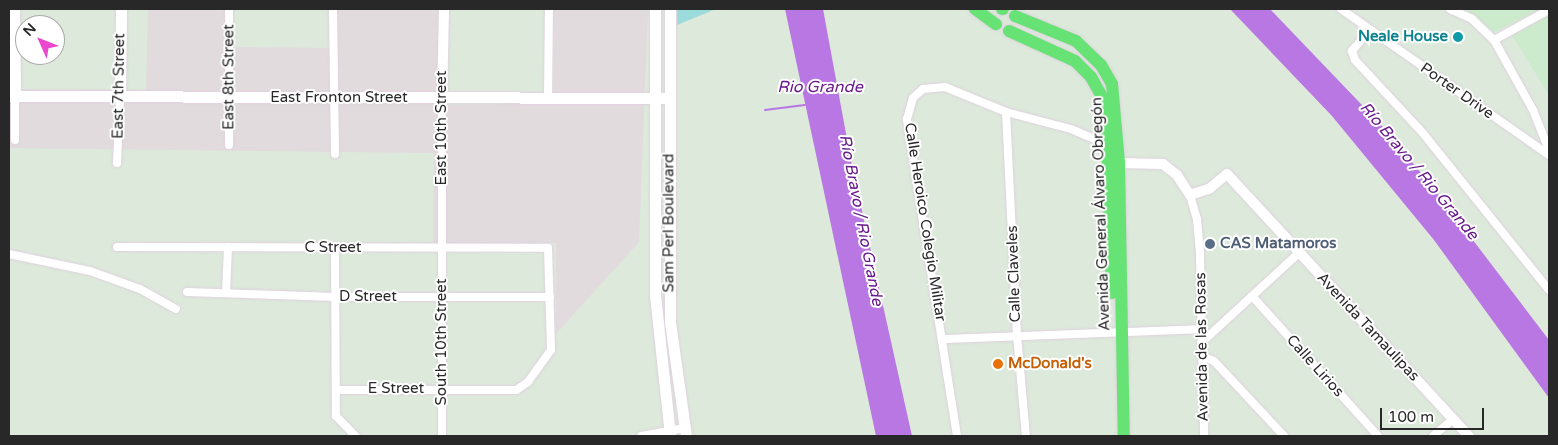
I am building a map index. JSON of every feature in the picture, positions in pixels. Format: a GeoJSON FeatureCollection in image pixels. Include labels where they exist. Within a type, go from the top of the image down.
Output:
{"type":"FeatureCollection","features":[{"type":"Feature","properties":{"kind":"main road"},"geometry":{"type":"LineString","coordinates":[[12,96],[14,9]]}},
{"type":"Feature","properties":{"kind":"main road","name":"East 7th Street"},"geometry":{"type":"LineString","coordinates":[[120,96],[121,9]]}},
{"type":"Feature","properties":{"kind":"main road","name":"Sam Perl Boulevard"},"geometry":{"type":"LineString","coordinates":[[655,9],[655,295],[669,433]]}},
{"type":"Feature","properties":{"kind":"main road","name":"Sam Perl Boulevard"},"geometry":{"type":"LineString","coordinates":[[670,9],[670,322],[686,432]]}},
{"type":"Feature","properties":{"kind":"main road"},"geometry":{"type":"LineString","coordinates":[[975,9],[996,24]]}},
{"type":"Feature","properties":{"kind":"main road","name":"Avenida General Álvaro Obregón"},"geometry":{"type":"LineString","coordinates":[[1015,16],[1076,41],[1101,65],[1115,98],[1119,163],[1115,223]]}},
{"type":"Feature","properties":{"kind":"main road","name":"Avenida General Álvaro Obregón"},"geometry":{"type":"LineString","coordinates":[[1009,31],[1059,52],[1084,70],[1106,104],[1115,223],[1116,436]]}},
{"type":"Feature","properties":{"kind":"main road","name":"East Fronton Street"},"geometry":{"type":"LineString","coordinates":[[12,96],[669,98]]}},
{"type":"Feature","properties":{"kind":"main road","name":"Avenida General Álvaro Obregón"},"geometry":{"type":"LineString","coordinates":[[1117,331],[1124,436]]}},
{"type":"Feature","properties":{"kind":"street","name":"East 8th Street"},"geometry":{"type":"LineString","coordinates":[[229,9],[229,145]]}},
{"type":"Feature","properties":{"kind":"street"},"geometry":{"type":"LineString","coordinates":[[334,9],[335,154]]}},
{"type":"Feature","properties":{"kind":"street","name":"East 10th Street"},"geometry":{"type":"LineString","coordinates":[[441,247],[444,9]]}},
{"type":"Feature","properties":{"kind":"street"},"geometry":{"type":"LineString","coordinates":[[548,98],[549,9]]}},
{"type":"Feature","properties":{"kind":"street","name":"Porter Drive"},"geometry":{"type":"LineString","coordinates":[[1341,9],[1549,155]]}},
{"type":"Feature","properties":{"kind":"street"},"geometry":{"type":"LineString","coordinates":[[1450,9],[1472,20],[1494,40],[1533,110],[1549,150]]}},
{"type":"Feature","properties":{"kind":"street"},"geometry":{"type":"LineString","coordinates":[[1494,40],[1549,10]]}},
{"type":"Feature","properties":{"kind":"street"},"geometry":{"type":"LineString","coordinates":[[1370,30],[1352,51],[1355,60],[1422,132],[1549,290]]}},
{"type":"Feature","properties":{"kind":"street","name":"Calle Heroico Colegio Militar"},"geometry":{"type":"LineString","coordinates":[[957,436],[944,339],[908,109],[913,98],[934,86],[945,87],[1006,112],[1079,131],[1108,145]]}},
{"type":"Feature","properties":{"kind":"street"},"geometry":{"type":"LineString","coordinates":[[12,96],[15,140]]}},
{"type":"Feature","properties":{"kind":"street","name":"East 7th Street"},"geometry":{"type":"LineString","coordinates":[[117,162],[120,96]]}},
{"type":"Feature","properties":{"kind":"street","name":"Calle Claveles"},"geometry":{"type":"LineString","coordinates":[[1006,112],[1016,334],[1026,436]]}},
{"type":"Feature","properties":{"kind":"street","name":"Avenida de las Rosas"},"geometry":{"type":"LineString","coordinates":[[1119,163],[1163,164],[1177,175],[1190,195],[1199,232],[1204,436]]}},
{"type":"Feature","properties":{"kind":"street","name":"Avenida Tamaulipas"},"geometry":{"type":"LineString","coordinates":[[1190,195],[1209,189],[1227,174],[1469,436]]}},
{"type":"Feature","properties":{"kind":"street","name":"C Street"},"geometry":{"type":"LineString","coordinates":[[117,247],[548,248],[550,297]]}},
{"type":"Feature","properties":{"kind":"street"},"geometry":{"type":"LineString","coordinates":[[226,293],[228,247]]}},
{"type":"Feature","properties":{"kind":"street","name":"South 10th Street"},"geometry":{"type":"LineString","coordinates":[[441,247],[442,436]]}},
{"type":"Feature","properties":{"kind":"street"},"geometry":{"type":"LineString","coordinates":[[336,248],[336,416],[355,436]]}},
{"type":"Feature","properties":{"kind":"street"},"geometry":{"type":"LineString","coordinates":[[1202,343],[1300,252]]}},
{"type":"Feature","properties":{"kind":"street"},"geometry":{"type":"LineString","coordinates":[[9,254],[90,271],[140,289],[176,309]]}},
{"type":"Feature","properties":{"kind":"street","name":"D Street"},"geometry":{"type":"LineString","coordinates":[[187,292],[336,297],[550,297]]}},
{"type":"Feature","properties":{"kind":"street","name":"Calle Lirios"},"geometry":{"type":"LineString","coordinates":[[1252,296],[1378,436]]}},
{"type":"Feature","properties":{"kind":"street","name":"E Street"},"geometry":{"type":"LineString","coordinates":[[336,390],[516,390],[528,382],[550,350],[550,297]]}},
{"type":"Feature","properties":{"kind":"street"},"geometry":{"type":"LineString","coordinates":[[944,339],[1016,334],[1201,329]]}},
{"type":"Feature","properties":{"kind":"street"},"geometry":{"type":"LineString","coordinates":[[1202,356],[1214,361],[1284,436]]}},
{"type":"Feature","properties":{"kind":"street"},"geometry":{"type":"LineString","coordinates":[[1433,436],[1453,419]]}},
{"type":"Feature","properties":{"kind":"street"},"geometry":{"type":"LineString","coordinates":[[640,436],[686,432]]}},
{"type":"Feature","properties":{"kind":"shaded area"},"geometry":{"type":"Polygon","coordinates":[[[148,9],[229,9],[229,47],[330,48],[330,9],[438,9],[439,105],[554,103],[554,9],[648,9],[639,242],[556,334],[556,243],[433,245],[434,153],[9,148],[9,89],[146,90],[148,9]]]}},
{"type":"Feature","properties":{"kind":"shaded area"},"geometry":{"type":"Polygon","coordinates":[[[677,9],[716,9],[677,25],[677,9]]]}},
{"type":"Feature","properties":{"kind":"shaded area"},"geometry":{"type":"Polygon","coordinates":[[[1464,9],[1540,9],[1494,32],[1464,9]]]}},
{"type":"Feature","properties":{"kind":"shaded area"},"geometry":{"type":"Polygon","coordinates":[[[1549,15],[1549,95],[1512,35],[1549,15]]]}},
{"type":"Feature","properties":{"kind":"water","name":"Rio Grande"},"geometry":{"type":"Polygon","coordinates":[[[785,9],[823,9],[852,166],[912,436],[876,436],[785,9]]]}},
{"type":"Feature","properties":{"kind":"water","name":"Río Bravo / Rio Grande"},"geometry":{"type":"Polygon","coordinates":[[[1230,9],[1270,9],[1383,127],[1431,185],[1549,340],[1549,398],[1434,240],[1332,116],[1230,9]]]}},
{"type":"Feature","properties":{"kind":"waterway"},"geometry":{"type":"LineString","coordinates":[[765,110],[805,105]]}},
{"type":"Feature","properties":{"kind":"place","name":"Neale House"},"geometry":{"type":"Point","coordinates":[1458,37]}},
{"type":"Feature","properties":{"kind":"place","name":"CAS Matamoros"},"geometry":{"type":"Point","coordinates":[1210,244]}},
{"type":"Feature","properties":{"kind":"place","name":"McDonald's"},"geometry":{"type":"Point","coordinates":[998,364]}}]}
